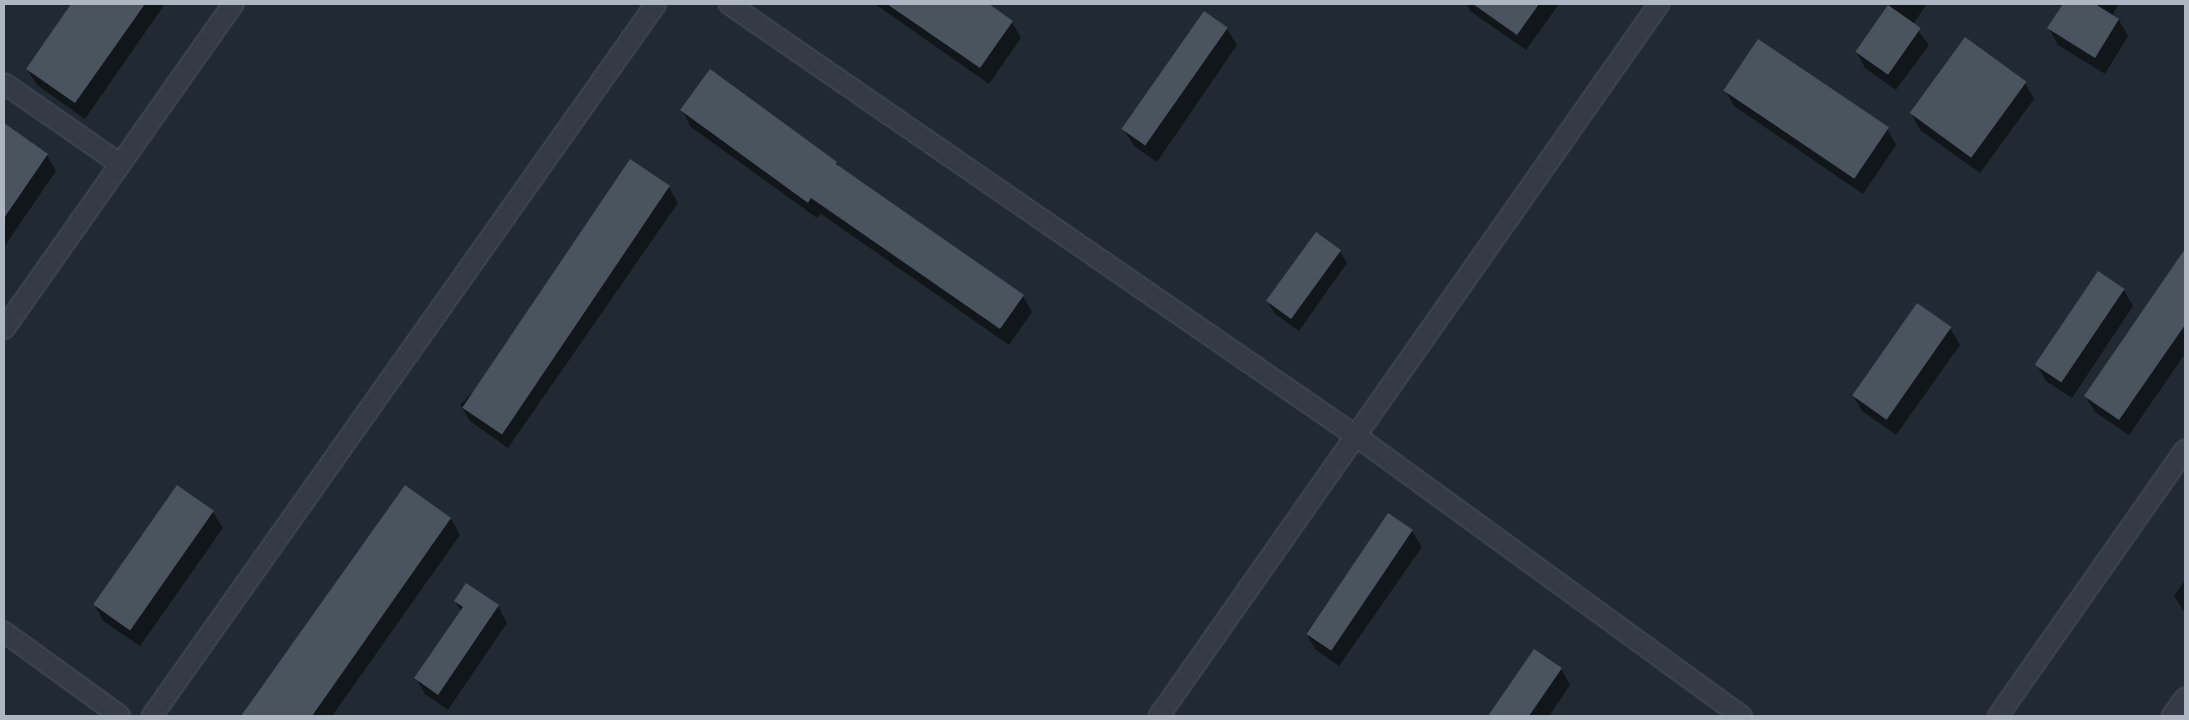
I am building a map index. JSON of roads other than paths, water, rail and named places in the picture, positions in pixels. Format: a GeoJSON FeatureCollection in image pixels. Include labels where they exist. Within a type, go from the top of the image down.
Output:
{"type":"FeatureCollection","features":[{"type":"Feature","properties":{"kind":"lane"},"geometry":{"type":"LineString","coordinates":[[4,328],[233,4]]}},
{"type":"Feature","properties":{"kind":"lane"},"geometry":{"type":"LineString","coordinates":[[152,716],[656,4]]}},
{"type":"Feature","properties":{"kind":"lane"},"geometry":{"type":"LineString","coordinates":[[729,4],[1356,436],[1742,716]]}},
{"type":"Feature","properties":{"kind":"lane"},"geometry":{"type":"LineString","coordinates":[[1159,716],[1659,4]]}},
{"type":"Feature","properties":{"kind":"lane"},"geometry":{"type":"LineString","coordinates":[[5,84],[120,164]]}},
{"type":"Feature","properties":{"kind":"lane"},"geometry":{"type":"LineString","coordinates":[[1998,716],[2185,450]]}},
{"type":"Feature","properties":{"kind":"lane"},"geometry":{"type":"LineString","coordinates":[[4,632],[120,716]]}},
{"type":"Feature","properties":{"kind":"lane"},"geometry":{"type":"LineString","coordinates":[[2172,716],[2185,698]]}}]}
